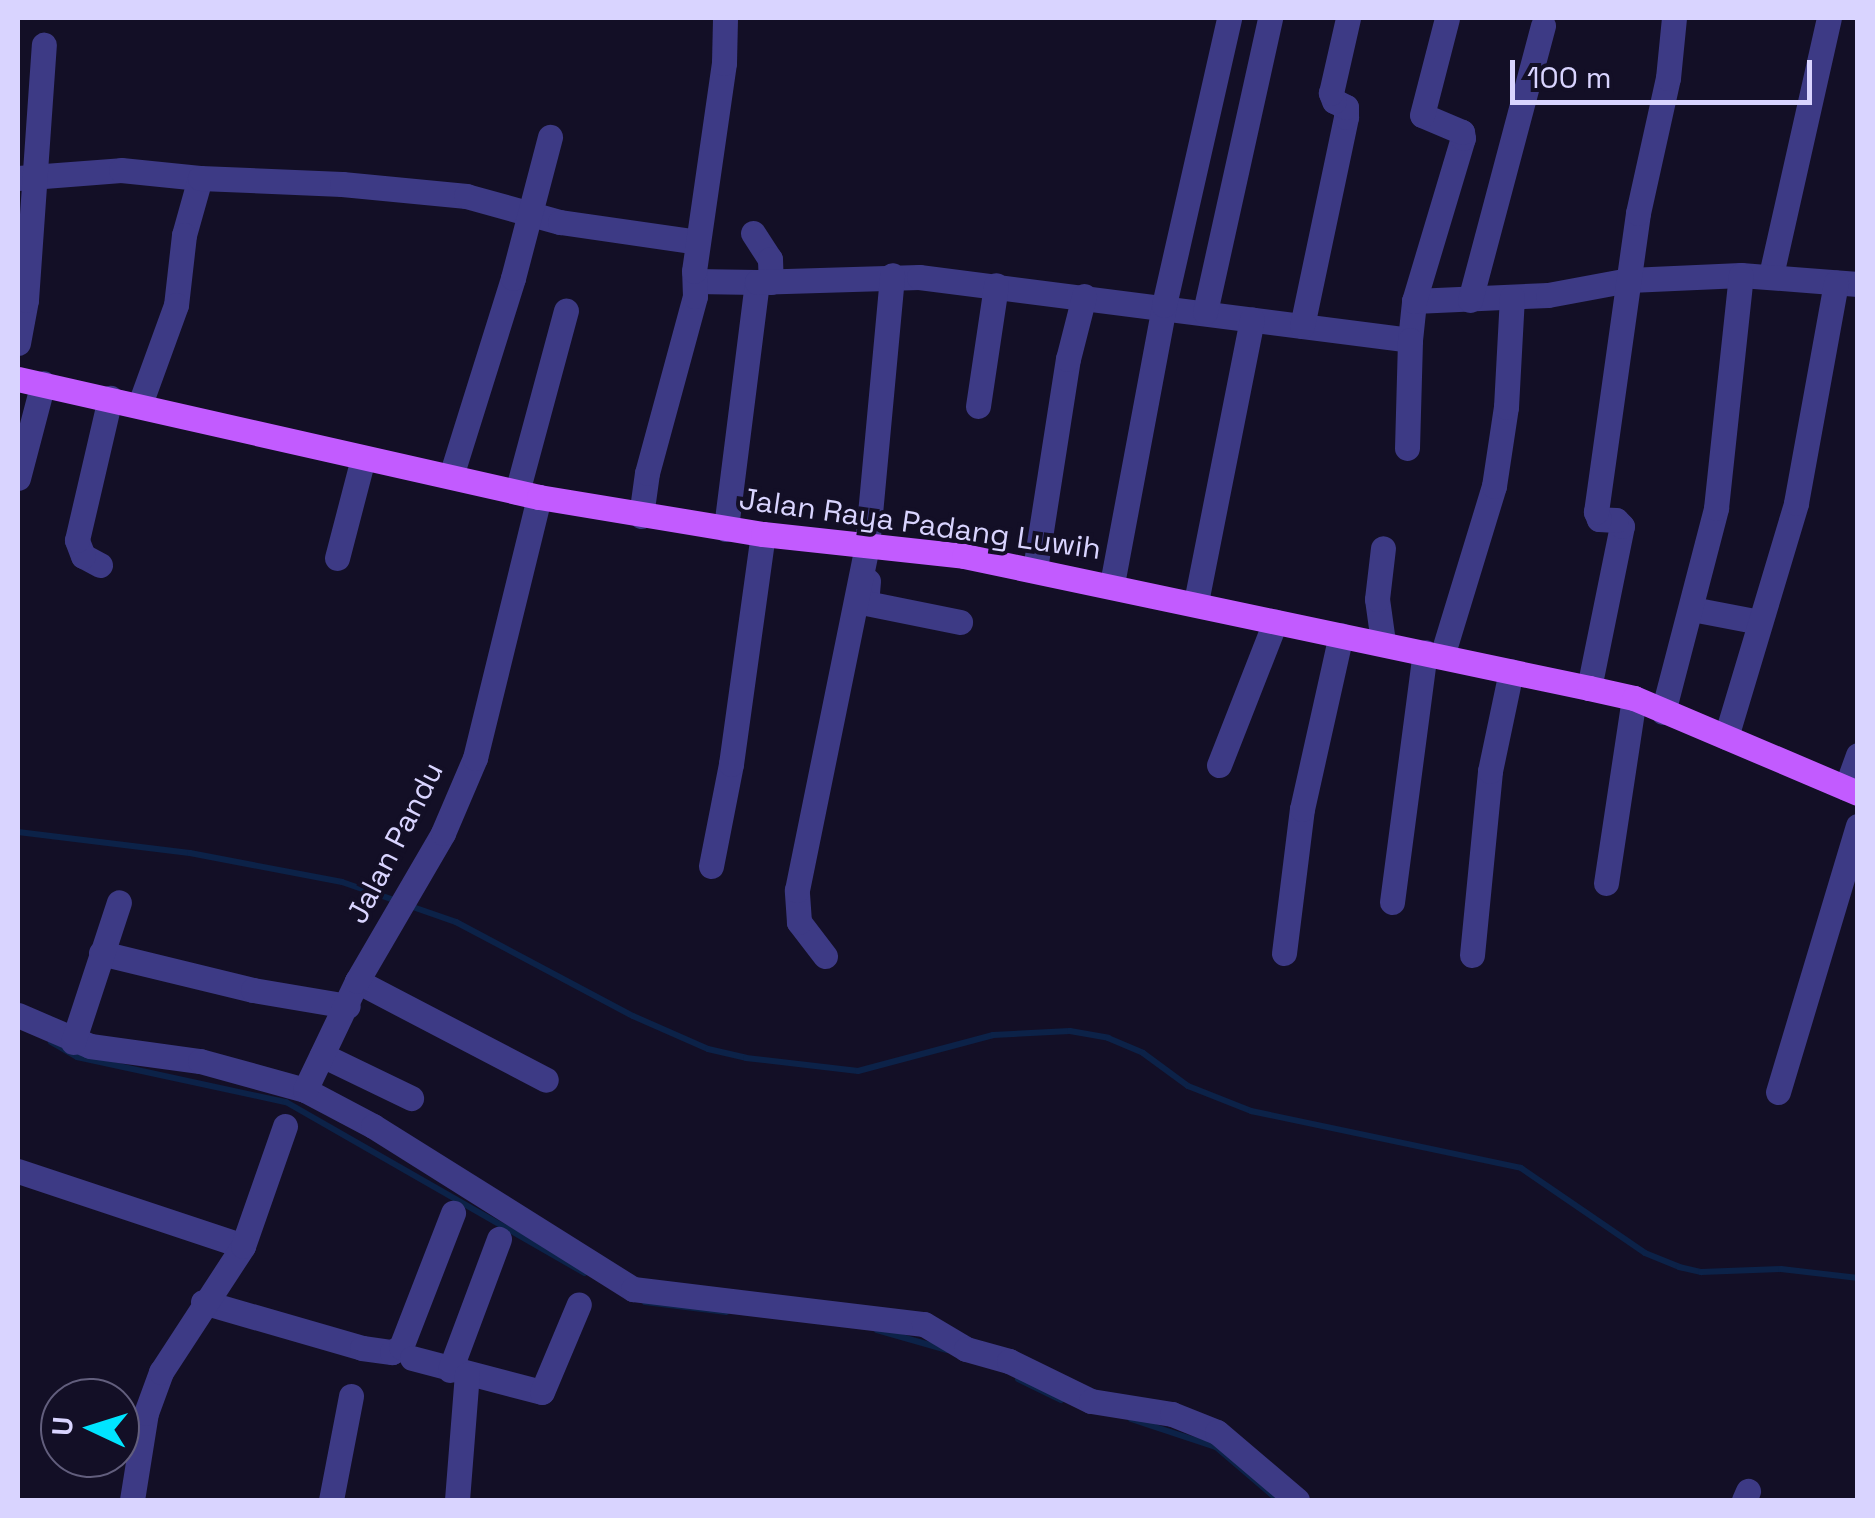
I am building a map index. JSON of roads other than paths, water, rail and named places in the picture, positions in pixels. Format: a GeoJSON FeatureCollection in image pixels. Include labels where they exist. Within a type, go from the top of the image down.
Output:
{"type":"FeatureCollection","features":[{"type":"Feature","properties":{"kind":"main road","name":"Jalan Raya Padang Luwih"},"geometry":{"type":"LineString","coordinates":[[30,381],[528,494],[641,516],[870,546],[1112,584],[1634,698],[1852,790]]}},
{"type":"Feature","properties":{"kind":"street"},"geometry":{"type":"LineString","coordinates":[[641,516],[647,474],[695,281],[724,62],[725,18]]}},
{"type":"Feature","properties":{"kind":"street"},"geometry":{"type":"LineString","coordinates":[[1112,584],[1164,306],[1230,18]]}},
{"type":"Feature","properties":{"kind":"street"},"geometry":{"type":"LineString","coordinates":[[1204,312],[1270,18]]}},
{"type":"Feature","properties":{"kind":"street"},"geometry":{"type":"LineString","coordinates":[[1302,326],[1347,113],[1331,93],[1348,18]]}},
{"type":"Feature","properties":{"kind":"street"},"geometry":{"type":"LineString","coordinates":[[1407,448],[1414,301],[1464,136],[1422,116],[1447,18]]}},
{"type":"Feature","properties":{"kind":"street"},"geometry":{"type":"LineString","coordinates":[[1589,688],[1622,526],[1616,520],[1599,520],[1596,512],[1629,280],[1668,78],[1674,18]]}},
{"type":"Feature","properties":{"kind":"street"},"geometry":{"type":"LineString","coordinates":[[1770,275],[1828,18]]}},
{"type":"Feature","properties":{"kind":"street"},"geometry":{"type":"LineString","coordinates":[[1470,300],[1543,26]]}},
{"type":"Feature","properties":{"kind":"street"},"geometry":{"type":"LineString","coordinates":[[18,342],[26,300],[26,179],[44,46]]}},
{"type":"Feature","properties":{"kind":"street"},"geometry":{"type":"LineString","coordinates":[[451,476],[531,214],[550,137]]}},
{"type":"Feature","properties":{"kind":"street"},"geometry":{"type":"LineString","coordinates":[[26,179],[121,170],[413,190],[466,196],[531,214],[698,242]]}},
{"type":"Feature","properties":{"kind":"street"},"geometry":{"type":"LineString","coordinates":[[140,404],[176,305],[184,235],[200,178]]}},
{"type":"Feature","properties":{"kind":"street"},"geometry":{"type":"LineString","coordinates":[[726,528],[770,259],[753,233]]}},
{"type":"Feature","properties":{"kind":"street"},"geometry":{"type":"LineString","coordinates":[[1414,301],[1512,297],[1629,280],[1740,274],[1847,283],[1796,503],[1726,738]]}},
{"type":"Feature","properties":{"kind":"street"},"geometry":{"type":"LineString","coordinates":[[1663,712],[1719,493],[1740,274]]}},
{"type":"Feature","properties":{"kind":"street"},"geometry":{"type":"LineString","coordinates":[[695,281],[764,282],[892,275],[1164,306],[1410,340]]}},
{"type":"Feature","properties":{"kind":"street"},"geometry":{"type":"LineString","coordinates":[[892,275],[866,603],[960,622]]}},
{"type":"Feature","properties":{"kind":"street"},"geometry":{"type":"LineString","coordinates":[[978,406],[996,285]]}},
{"type":"Feature","properties":{"kind":"street"},"geometry":{"type":"LineString","coordinates":[[1035,570],[1068,359],[1084,296]]}},
{"type":"Feature","properties":{"kind":"street"},"geometry":{"type":"LineString","coordinates":[[1392,902],[1433,654],[1494,486],[1506,407],[1512,297]]}},
{"type":"Feature","properties":{"kind":"street","name":"Jalan Pandu"},"geometry":{"type":"LineString","coordinates":[[305,1090],[357,981],[420,876],[475,758],[566,310]]}},
{"type":"Feature","properties":{"kind":"street"},"geometry":{"type":"LineString","coordinates":[[1196,602],[1252,318]]}},
{"type":"Feature","properties":{"kind":"street"},"geometry":{"type":"LineString","coordinates":[[18,478],[30,381]]}},
{"type":"Feature","properties":{"kind":"street"},"geometry":{"type":"LineString","coordinates":[[100,565],[83,556],[77,540],[110,398]]}},
{"type":"Feature","properties":{"kind":"street"},"geometry":{"type":"LineString","coordinates":[[337,558],[363,458]]}},
{"type":"Feature","properties":{"kind":"street"},"geometry":{"type":"LineString","coordinates":[[711,866],[731,764],[763,534]]}},
{"type":"Feature","properties":{"kind":"street"},"geometry":{"type":"LineString","coordinates":[[825,956],[799,922],[797,890],[870,546]]}},
{"type":"Feature","properties":{"kind":"street"},"geometry":{"type":"LineString","coordinates":[[1383,642],[1377,614],[1384,548]]}},
{"type":"Feature","properties":{"kind":"street"},"geometry":{"type":"LineString","coordinates":[[1692,609],[1760,622]]}},
{"type":"Feature","properties":{"kind":"street"},"geometry":{"type":"LineString","coordinates":[[1220,765],[1275,622]]}},
{"type":"Feature","properties":{"kind":"street"},"geometry":{"type":"LineString","coordinates":[[1284,953],[1304,794],[1341,634]]}},
{"type":"Feature","properties":{"kind":"street"},"geometry":{"type":"LineString","coordinates":[[1472,955],[1490,772],[1511,672]]}},
{"type":"Feature","properties":{"kind":"street"},"geometry":{"type":"LineString","coordinates":[[1606,882],[1634,698]]}},
{"type":"Feature","properties":{"kind":"street"},"geometry":{"type":"LineString","coordinates":[[1852,790],[1858,756]]}},
{"type":"Feature","properties":{"kind":"street"},"geometry":{"type":"LineString","coordinates":[[1778,1092],[1858,826]]}},
{"type":"Feature","properties":{"kind":"street"},"geometry":{"type":"LineString","coordinates":[[73,1042],[119,902]]}},
{"type":"Feature","properties":{"kind":"street"},"geometry":{"type":"LineString","coordinates":[[101,953],[254,990],[348,1006]]}},
{"type":"Feature","properties":{"kind":"street"},"geometry":{"type":"LineString","coordinates":[[357,981],[546,1080]]}},
{"type":"Feature","properties":{"kind":"street"},"geometry":{"type":"LineString","coordinates":[[18,1015],[73,1042],[213,1064],[305,1090],[388,1136],[633,1289],[924,1324],[966,1349],[1009,1361],[1091,1400],[1172,1414],[1216,1432],[1297,1500]]}},
{"type":"Feature","properties":{"kind":"street"},"geometry":{"type":"LineString","coordinates":[[322,1055],[410,1098]]}},
{"type":"Feature","properties":{"kind":"street"},"geometry":{"type":"LineString","coordinates":[[132,1500],[146,1413],[162,1372],[202,1302],[242,1246],[285,1126]]}},
{"type":"Feature","properties":{"kind":"street"},"geometry":{"type":"LineString","coordinates":[[18,1171],[242,1246]]}},
{"type":"Feature","properties":{"kind":"street"},"geometry":{"type":"LineString","coordinates":[[202,1302],[362,1348],[392,1352],[401,1347],[453,1213]]}},
{"type":"Feature","properties":{"kind":"street"},"geometry":{"type":"LineString","coordinates":[[457,1500],[459,1372],[499,1239]]}},
{"type":"Feature","properties":{"kind":"street"},"geometry":{"type":"LineString","coordinates":[[412,1358],[542,1392],[579,1304]]}},
{"type":"Feature","properties":{"kind":"street"},"geometry":{"type":"LineString","coordinates":[[331,1500],[351,1396]]}},
{"type":"Feature","properties":{"kind":"waterway"},"geometry":{"type":"LineString","coordinates":[[18,832],[190,853],[342,882],[394,900]]}},
{"type":"Feature","properties":{"kind":"waterway"},"geometry":{"type":"LineString","coordinates":[[410,906],[456,922],[633,1016],[708,1049],[746,1058],[858,1071],[993,1035],[1070,1031],[1108,1038],[1143,1053],[1188,1086],[1251,1111],[1521,1168],[1645,1253],[1679,1267],[1701,1272],[1781,1269],[1858,1278]]}},
{"type":"Feature","properties":{"kind":"waterway"},"geometry":{"type":"LineString","coordinates":[[51,1042],[77,1057],[286,1102],[584,1273]]}},
{"type":"Feature","properties":{"kind":"waterway"},"geometry":{"type":"LineString","coordinates":[[645,1302],[726,1312]]}},
{"type":"Feature","properties":{"kind":"waterway"},"geometry":{"type":"LineString","coordinates":[[877,1330],[947,1350]]}},
{"type":"Feature","properties":{"kind":"waterway"},"geometry":{"type":"LineString","coordinates":[[1018,1379],[1061,1400]]}},
{"type":"Feature","properties":{"kind":"waterway"},"geometry":{"type":"LineString","coordinates":[[1131,1419],[1216,1447],[1278,1500]]}}]}
